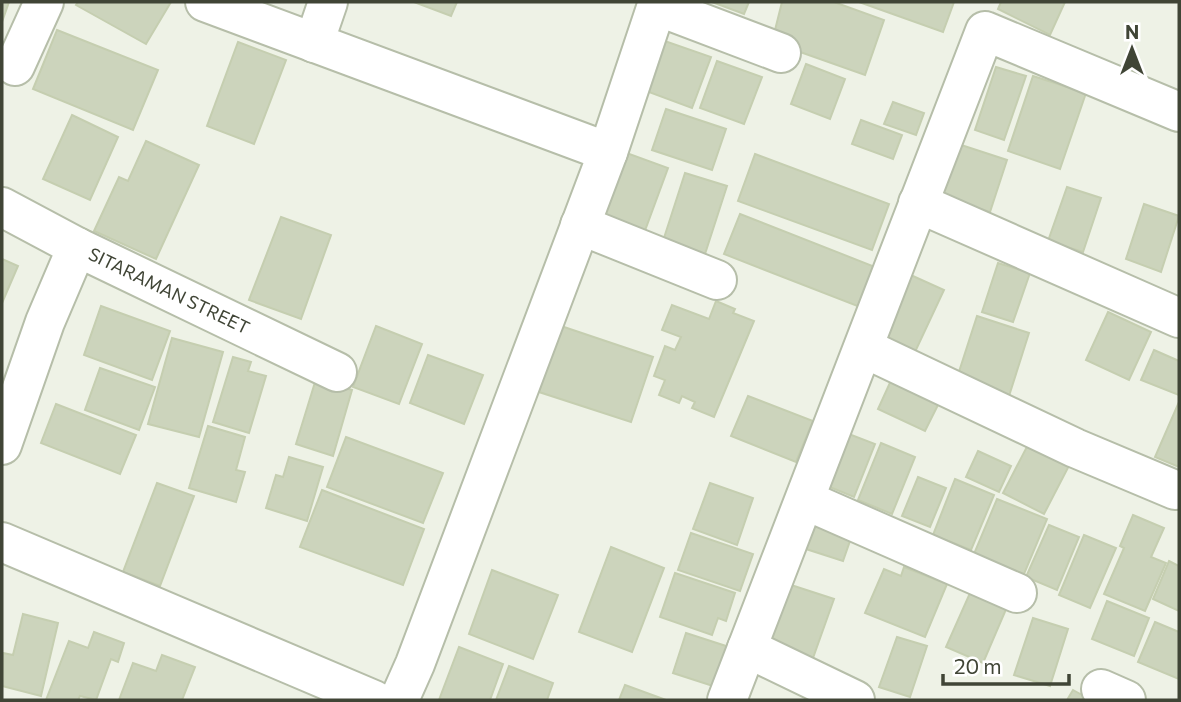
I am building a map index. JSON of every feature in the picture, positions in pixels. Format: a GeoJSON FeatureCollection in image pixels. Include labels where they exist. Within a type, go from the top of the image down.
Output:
{"type":"FeatureCollection","features":[{"type":"Feature","properties":{"kind":"street"},"geometry":{"type":"LineString","coordinates":[[15,66],[44,2]]}},
{"type":"Feature","properties":{"kind":"street"},"geometry":{"type":"LineString","coordinates":[[205,2],[608,152]]}},
{"type":"Feature","properties":{"kind":"street"},"geometry":{"type":"LineString","coordinates":[[314,43],[328,2]]}},
{"type":"Feature","properties":{"kind":"street"},"geometry":{"type":"LineString","coordinates":[[399,700],[415,664],[608,152],[658,4],[781,53]]}},
{"type":"Feature","properties":{"kind":"street"},"geometry":{"type":"LineString","coordinates":[[727,700],[991,16],[1179,112]]}},
{"type":"Feature","properties":{"kind":"street"},"geometry":{"type":"LineString","coordinates":[[918,203],[1179,318]]}},
{"type":"Feature","properties":{"kind":"street","name":"SITARAMAN STREET"},"geometry":{"type":"LineString","coordinates":[[2,207],[77,247],[337,372]]}},
{"type":"Feature","properties":{"kind":"street"},"geometry":{"type":"LineString","coordinates":[[580,225],[717,279]]}},
{"type":"Feature","properties":{"kind":"street"},"geometry":{"type":"LineString","coordinates":[[2,445],[45,322],[77,247]]}},
{"type":"Feature","properties":{"kind":"street"},"geometry":{"type":"LineString","coordinates":[[864,348],[1075,448],[1175,490]]}},
{"type":"Feature","properties":{"kind":"street"},"geometry":{"type":"LineString","coordinates":[[805,500],[1017,593]]}},
{"type":"Feature","properties":{"kind":"street"},"geometry":{"type":"LineString","coordinates":[[2,542],[374,700]]}},
{"type":"Feature","properties":{"kind":"street"},"geometry":{"type":"LineString","coordinates":[[747,648],[855,700]]}},
{"type":"Feature","properties":{"kind":"building"},"geometry":{"type":"Polygon","coordinates":[[[2,2],[9,2],[2,22],[2,2]]]}},
{"type":"Feature","properties":{"kind":"building"},"geometry":{"type":"Polygon","coordinates":[[[78,2],[171,2],[146,44],[76,5],[78,2]]]}},
{"type":"Feature","properties":{"kind":"building"},"geometry":{"type":"Polygon","coordinates":[[[414,2],[457,2],[451,16],[414,2]]]}},
{"type":"Feature","properties":{"kind":"building"},"geometry":{"type":"Polygon","coordinates":[[[712,2],[749,2],[744,14],[712,2]]]}},
{"type":"Feature","properties":{"kind":"building"},"geometry":{"type":"Polygon","coordinates":[[[782,2],[834,2],[884,20],[865,75],[772,42],[782,2]]]}},
{"type":"Feature","properties":{"kind":"building"},"geometry":{"type":"Polygon","coordinates":[[[859,2],[954,2],[943,32],[859,2]]]}},
{"type":"Feature","properties":{"kind":"building"},"geometry":{"type":"Polygon","coordinates":[[[1001,2],[1065,2],[1050,35],[998,9],[1001,2]]]}},
{"type":"Feature","properties":{"kind":"building"},"geometry":{"type":"Polygon","coordinates":[[[57,30],[158,70],[133,130],[33,89],[57,30]]]}},
{"type":"Feature","properties":{"kind":"building"},"geometry":{"type":"Polygon","coordinates":[[[656,38],[711,57],[692,108],[638,88],[656,38]]]}},
{"type":"Feature","properties":{"kind":"building"},"geometry":{"type":"Polygon","coordinates":[[[238,42],[286,60],[254,144],[207,126],[238,42]]]}},
{"type":"Feature","properties":{"kind":"building"},"geometry":{"type":"Polygon","coordinates":[[[717,61],[762,77],[744,124],[700,108],[717,61]]]}},
{"type":"Feature","properties":{"kind":"building"},"geometry":{"type":"Polygon","coordinates":[[[806,64],[845,79],[830,119],[791,104],[806,64]]]}},
{"type":"Feature","properties":{"kind":"building"},"geometry":{"type":"Polygon","coordinates":[[[996,67],[1026,76],[1004,140],[975,130],[996,67]]]}},
{"type":"Feature","properties":{"kind":"building"},"geometry":{"type":"Polygon","coordinates":[[[1033,76],[1086,93],[1060,169],[1008,151],[1033,76]]]}},
{"type":"Feature","properties":{"kind":"building"},"geometry":{"type":"Polygon","coordinates":[[[893,102],[924,113],[916,135],[884,124],[893,102]]]}},
{"type":"Feature","properties":{"kind":"building"},"geometry":{"type":"Polygon","coordinates":[[[666,109],[726,129],[712,170],[652,150],[666,109]]]}},
{"type":"Feature","properties":{"kind":"building"},"geometry":{"type":"Polygon","coordinates":[[[72,115],[118,137],[90,200],[43,179],[72,115]]]}},
{"type":"Feature","properties":{"kind":"building"},"geometry":{"type":"Polygon","coordinates":[[[861,120],[902,135],[893,159],[852,144],[861,120]]]}},
{"type":"Feature","properties":{"kind":"building"},"geometry":{"type":"Polygon","coordinates":[[[146,141],[199,165],[156,259],[94,231],[119,177],[128,181],[146,141]]]}},
{"type":"Feature","properties":{"kind":"building"},"geometry":{"type":"Polygon","coordinates":[[[952,142],[1007,160],[990,212],[935,194],[952,142]]]}},
{"type":"Feature","properties":{"kind":"building"},"geometry":{"type":"Polygon","coordinates":[[[621,151],[668,168],[643,236],[597,219],[621,151]]]}},
{"type":"Feature","properties":{"kind":"building"},"geometry":{"type":"Polygon","coordinates":[[[755,154],[889,204],[872,250],[738,201],[755,154]]]}},
{"type":"Feature","properties":{"kind":"building"},"geometry":{"type":"Polygon","coordinates":[[[685,173],[727,186],[705,254],[663,241],[685,173]]]}},
{"type":"Feature","properties":{"kind":"building"},"geometry":{"type":"Polygon","coordinates":[[[1067,187],[1101,198],[1083,252],[1048,241],[1067,187]]]}},
{"type":"Feature","properties":{"kind":"building"},"geometry":{"type":"Polygon","coordinates":[[[1144,204],[1179,216],[1161,272],[1126,259],[1144,204]]]}},
{"type":"Feature","properties":{"kind":"building"},"geometry":{"type":"Polygon","coordinates":[[[740,214],[875,267],[860,307],[724,254],[740,214]]]}},
{"type":"Feature","properties":{"kind":"building"},"geometry":{"type":"Polygon","coordinates":[[[281,217],[331,235],[301,319],[249,300],[281,217]]]}},
{"type":"Feature","properties":{"kind":"building"},"geometry":{"type":"Polygon","coordinates":[[[2,259],[18,266],[2,303],[2,259]]]}},
{"type":"Feature","properties":{"kind":"building"},"geometry":{"type":"Polygon","coordinates":[[[998,263],[1030,273],[1013,322],[982,312],[998,263]]]}},
{"type":"Feature","properties":{"kind":"building"},"geometry":{"type":"Polygon","coordinates":[[[904,272],[944,290],[915,352],[875,333],[904,272]]]}},
{"type":"Feature","properties":{"kind":"building"},"geometry":{"type":"Polygon","coordinates":[[[716,301],[735,309],[733,313],[754,321],[714,417],[692,408],[695,402],[682,396],[679,403],[659,395],[665,380],[654,376],[665,346],[675,350],[681,337],[662,330],[672,305],[709,319],[716,301]]]}},
{"type":"Feature","properties":{"kind":"building"},"geometry":{"type":"Polygon","coordinates":[[[101,306],[170,331],[152,380],[84,355],[101,306]]]}},
{"type":"Feature","properties":{"kind":"building"},"geometry":{"type":"Polygon","coordinates":[[[1108,312],[1151,332],[1129,380],[1086,360],[1108,312]]]}},
{"type":"Feature","properties":{"kind":"building"},"geometry":{"type":"Polygon","coordinates":[[[977,316],[1029,333],[1009,396],[957,378],[977,316]]]}},
{"type":"Feature","properties":{"kind":"building"},"geometry":{"type":"Polygon","coordinates":[[[376,326],[422,344],[399,404],[353,387],[376,326]]]}},
{"type":"Feature","properties":{"kind":"building"},"geometry":{"type":"Polygon","coordinates":[[[561,326],[653,357],[631,422],[539,392],[561,326]]]}},
{"type":"Feature","properties":{"kind":"building"},"geometry":{"type":"Polygon","coordinates":[[[172,338],[223,352],[199,437],[148,424],[172,338]]]}},
{"type":"Feature","properties":{"kind":"building"},"geometry":{"type":"Polygon","coordinates":[[[1154,350],[1179,361],[1179,395],[1141,380],[1154,350]]]}},
{"type":"Feature","properties":{"kind":"building"},"geometry":{"type":"Polygon","coordinates":[[[428,355],[483,375],[464,424],[410,403],[428,355]]]}},
{"type":"Feature","properties":{"kind":"building"},"geometry":{"type":"Polygon","coordinates":[[[233,357],[251,362],[248,371],[266,376],[249,433],[213,422],[233,357]]]}},
{"type":"Feature","properties":{"kind":"building"},"geometry":{"type":"Polygon","coordinates":[[[100,368],[155,387],[139,430],[85,410],[100,368]]]}},
{"type":"Feature","properties":{"kind":"building"},"geometry":{"type":"Polygon","coordinates":[[[893,376],[941,399],[925,431],[878,409],[893,376]]]}},
{"type":"Feature","properties":{"kind":"building"},"geometry":{"type":"Polygon","coordinates":[[[316,379],[352,390],[333,456],[296,444],[316,379]]]}},
{"type":"Feature","properties":{"kind":"building"},"geometry":{"type":"Polygon","coordinates":[[[748,396],[813,421],[796,462],[731,436],[748,396]]]}},
{"type":"Feature","properties":{"kind":"building"},"geometry":{"type":"Polygon","coordinates":[[[1179,402],[1179,467],[1155,457],[1179,402]]]}},
{"type":"Feature","properties":{"kind":"building"},"geometry":{"type":"Polygon","coordinates":[[[56,404],[136,435],[120,474],[41,443],[56,404]]]}},
{"type":"Feature","properties":{"kind":"building"},"geometry":{"type":"Polygon","coordinates":[[[208,426],[245,437],[236,470],[245,472],[236,502],[189,488],[208,426]]]}},
{"type":"Feature","properties":{"kind":"building"},"geometry":{"type":"Polygon","coordinates":[[[841,431],[875,444],[854,497],[820,483],[841,431]]]}},
{"type":"Feature","properties":{"kind":"building"},"geometry":{"type":"Polygon","coordinates":[[[346,437],[443,473],[423,523],[327,487],[346,437]]]}},
{"type":"Feature","properties":{"kind":"building"},"geometry":{"type":"Polygon","coordinates":[[[1032,437],[1073,458],[1044,514],[1003,493],[1032,437]]]}},
{"type":"Feature","properties":{"kind":"building"},"geometry":{"type":"Polygon","coordinates":[[[881,443],[915,457],[892,514],[858,500],[881,443]]]}},
{"type":"Feature","properties":{"kind":"building"},"geometry":{"type":"Polygon","coordinates":[[[978,451],[1011,466],[999,492],[966,477],[978,451]]]}},
{"type":"Feature","properties":{"kind":"building"},"geometry":{"type":"Polygon","coordinates":[[[289,457],[323,467],[307,521],[266,508],[276,475],[283,477],[289,457]]]}},
{"type":"Feature","properties":{"kind":"building"},"geometry":{"type":"Polygon","coordinates":[[[918,477],[946,488],[930,527],[902,516],[918,477]]]}},
{"type":"Feature","properties":{"kind":"building"},"geometry":{"type":"Polygon","coordinates":[[[955,479],[994,495],[971,550],[933,535],[955,479]]]}},
{"type":"Feature","properties":{"kind":"building"},"geometry":{"type":"Polygon","coordinates":[[[157,483],[194,496],[160,586],[123,572],[157,483]]]}},
{"type":"Feature","properties":{"kind":"building"},"geometry":{"type":"Polygon","coordinates":[[[710,483],[753,498],[737,545],[693,529],[710,483]]]}},
{"type":"Feature","properties":{"kind":"building"},"geometry":{"type":"Polygon","coordinates":[[[322,490],[424,529],[403,585],[300,547],[322,490]]]}},
{"type":"Feature","properties":{"kind":"building"},"geometry":{"type":"Polygon","coordinates":[[[997,499],[1047,519],[1024,574],[974,554],[997,499]]]}},
{"type":"Feature","properties":{"kind":"building"},"geometry":{"type":"Polygon","coordinates":[[[1133,515],[1164,528],[1151,557],[1166,563],[1145,611],[1104,594],[1124,548],[1120,546],[1133,515]]]}},
{"type":"Feature","properties":{"kind":"building"},"geometry":{"type":"Polygon","coordinates":[[[814,525],[851,538],[843,561],[806,549],[814,525]]]}},
{"type":"Feature","properties":{"kind":"building"},"geometry":{"type":"Polygon","coordinates":[[[1049,525],[1079,537],[1057,590],[1026,577],[1049,525]]]}},
{"type":"Feature","properties":{"kind":"building"},"geometry":{"type":"Polygon","coordinates":[[[691,533],[753,554],[740,591],[678,570],[691,533]]]}},
{"type":"Feature","properties":{"kind":"building"},"geometry":{"type":"Polygon","coordinates":[[[1084,535],[1116,548],[1090,608],[1059,595],[1084,535]]]}},
{"type":"Feature","properties":{"kind":"building"},"geometry":{"type":"Polygon","coordinates":[[[611,547],[664,568],[632,652],[579,632],[611,547]]]}},
{"type":"Feature","properties":{"kind":"building"},"geometry":{"type":"Polygon","coordinates":[[[1169,561],[1179,566],[1179,611],[1153,599],[1169,561]]]}},
{"type":"Feature","properties":{"kind":"building"},"geometry":{"type":"Polygon","coordinates":[[[904,567],[947,584],[925,637],[865,613],[884,569],[901,576],[904,567]]]}},
{"type":"Feature","properties":{"kind":"building"},"geometry":{"type":"Polygon","coordinates":[[[492,570],[558,595],[533,659],[469,634],[492,570]]]}},
{"type":"Feature","properties":{"kind":"building"},"geometry":{"type":"Polygon","coordinates":[[[675,573],[735,593],[726,621],[718,618],[712,635],[660,617],[675,573]]]}},
{"type":"Feature","properties":{"kind":"building"},"geometry":{"type":"Polygon","coordinates":[[[788,584],[834,599],[813,658],[768,642],[788,584]]]}},
{"type":"Feature","properties":{"kind":"building"},"geometry":{"type":"Polygon","coordinates":[[[974,584],[1010,600],[983,663],[946,647],[974,584]]]}},
{"type":"Feature","properties":{"kind":"building"},"geometry":{"type":"Polygon","coordinates":[[[1107,601],[1149,618],[1134,656],[1092,639],[1107,601]]]}},
{"type":"Feature","properties":{"kind":"building"},"geometry":{"type":"Polygon","coordinates":[[[23,614],[58,623],[41,696],[2,686],[3,653],[13,655],[23,614]]]}},
{"type":"Feature","properties":{"kind":"building"},"geometry":{"type":"Polygon","coordinates":[[[1033,618],[1068,629],[1050,686],[1014,675],[1033,618]]]}},
{"type":"Feature","properties":{"kind":"building"},"geometry":{"type":"Polygon","coordinates":[[[1155,622],[1179,632],[1179,679],[1138,662],[1155,622]]]}},
{"type":"Feature","properties":{"kind":"building"},"geometry":{"type":"Polygon","coordinates":[[[94,632],[124,643],[118,662],[111,659],[96,700],[80,696],[78,700],[46,700],[69,641],[88,648],[94,632]]]}},
{"type":"Feature","properties":{"kind":"building"},"geometry":{"type":"Polygon","coordinates":[[[686,633],[729,647],[716,687],[673,673],[686,633]]]}},
{"type":"Feature","properties":{"kind":"building"},"geometry":{"type":"Polygon","coordinates":[[[897,637],[927,646],[910,697],[879,687],[897,637]]]}},
{"type":"Feature","properties":{"kind":"building"},"geometry":{"type":"Polygon","coordinates":[[[459,647],[503,664],[490,700],[439,700],[459,647]]]}},
{"type":"Feature","properties":{"kind":"building"},"geometry":{"type":"Polygon","coordinates":[[[162,655],[195,667],[182,700],[119,700],[133,663],[156,671],[162,655]]]}},
{"type":"Feature","properties":{"kind":"building"},"geometry":{"type":"Polygon","coordinates":[[[509,666],[553,683],[547,700],[496,700],[509,666]]]}},
{"type":"Feature","properties":{"kind":"building"},"geometry":{"type":"Polygon","coordinates":[[[625,685],[666,700],[619,700],[625,685]]]}},
{"type":"Feature","properties":{"kind":"building"},"geometry":{"type":"Polygon","coordinates":[[[1073,690],[1091,700],[1067,700],[1073,690]]]}}]}
